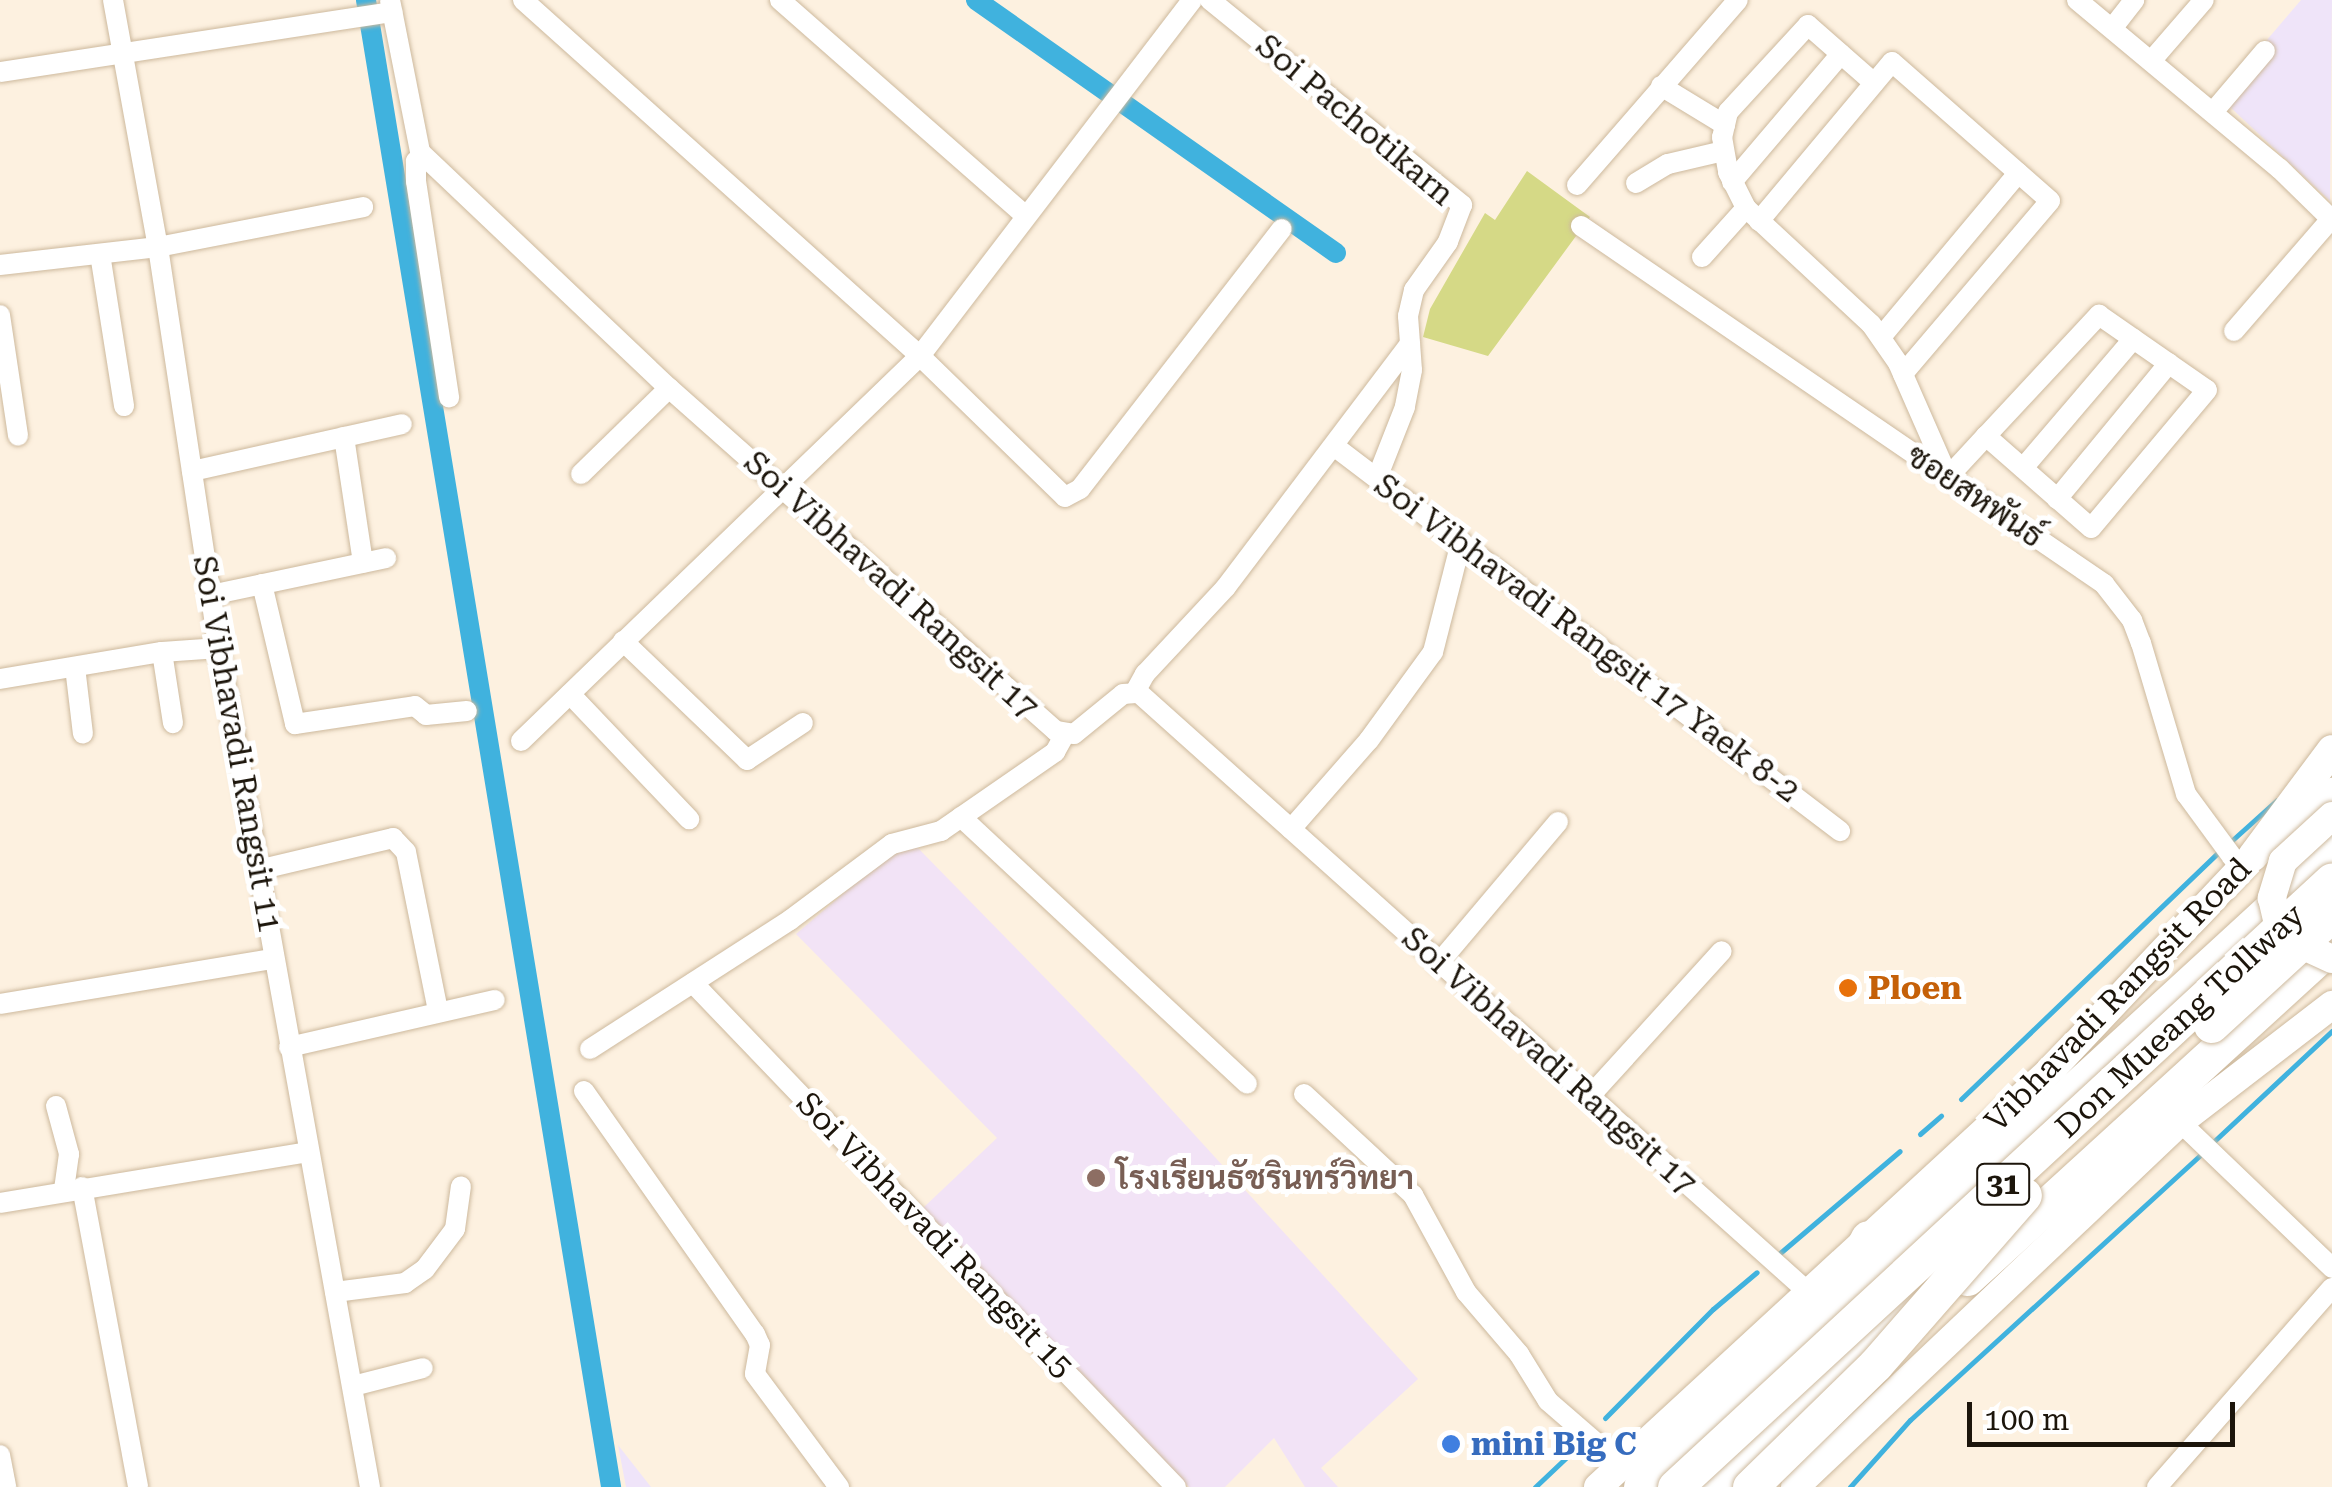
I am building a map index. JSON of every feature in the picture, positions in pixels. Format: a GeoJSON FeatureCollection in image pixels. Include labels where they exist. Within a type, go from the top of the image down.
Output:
{"type":"FeatureCollection","features":[{"type":"Feature","properties":{"kind":"highway","name":"Vibhavadi Rangsit Road"},"geometry":{"type":"LineString","coordinates":[[1632,1476],[1818,1302],[2332,853]]}},
{"type":"Feature","properties":{"kind":"highway","name":"Don Mueang Tollway"},"geometry":{"type":"LineString","coordinates":[[1674,1487],[2332,880]]}},
{"type":"Feature","properties":{"kind":"highway","name":"Don Mueang Tollway"},"geometry":{"type":"LineString","coordinates":[[1710,1487],[2332,914]]}},
{"type":"Feature","properties":{"kind":"highway","name":"31"},"geometry":{"type":"LineString","coordinates":[[1742,1487],[2332,945]]}},
{"type":"Feature","properties":{"kind":"highway"},"geometry":{"type":"LineString","coordinates":[[1750,1487],[1875,1365],[2024,1195]]}},
{"type":"Feature","properties":{"kind":"highway"},"geometry":{"type":"LineString","coordinates":[[1818,1302],[1868,1238]]}},
{"type":"Feature","properties":{"kind":"main road"},"geometry":{"type":"LineString","coordinates":[[2236,855],[2332,750]]}},
{"type":"Feature","properties":{"kind":"main road","name":"Vibhavadi Rangsit Road"},"geometry":{"type":"LineString","coordinates":[[1868,1238],[2054,1067],[2236,855],[2332,792]]}},
{"type":"Feature","properties":{"kind":"main road"},"geometry":{"type":"LineString","coordinates":[[2332,816],[2284,861],[2272,898],[2277,920],[2293,941],[2332,959]]}},
{"type":"Feature","properties":{"kind":"main road","name":"31"},"geometry":{"type":"LineString","coordinates":[[1794,1487],[2180,1122],[2332,1006]]}},
{"type":"Feature","properties":{"kind":"main road","name":"Vibhavadi Rangsit Road"},"geometry":{"type":"LineString","coordinates":[[1598,1487],[1632,1476]]}},
{"type":"Feature","properties":{"kind":"street","name":"Soi Vibhavadi Rangsit 11"},"geometry":{"type":"LineString","coordinates":[[113,0],[158,247],[219,648],[370,1487]]}},
{"type":"Feature","properties":{"kind":"street"},"geometry":{"type":"LineString","coordinates":[[522,0],[920,356],[1059,493],[1074,496],[1282,229]]}},
{"type":"Feature","properties":{"kind":"street"},"geometry":{"type":"LineString","coordinates":[[780,0],[1025,215]]}},
{"type":"Feature","properties":{"kind":"street"},"geometry":{"type":"LineString","coordinates":[[521,741],[920,356],[1192,0]]}},
{"type":"Feature","properties":{"kind":"street","name":"Soi Pachotikarn"},"geometry":{"type":"LineString","coordinates":[[1210,0],[1462,205],[1448,242],[1414,290],[1408,316],[1412,370],[1405,407],[1377,478]]}},
{"type":"Feature","properties":{"kind":"street"},"geometry":{"type":"LineString","coordinates":[[1577,185],[1738,0]]}},
{"type":"Feature","properties":{"kind":"street"},"geometry":{"type":"LineString","coordinates":[[2077,0],[2114,26],[2331,219],[2234,331]]}},
{"type":"Feature","properties":{"kind":"street"},"geometry":{"type":"LineString","coordinates":[[2114,26],[2134,0]]}},
{"type":"Feature","properties":{"kind":"street"},"geometry":{"type":"LineString","coordinates":[[2152,60],[2204,0]]}},
{"type":"Feature","properties":{"kind":"street"},"geometry":{"type":"LineString","coordinates":[[0,72],[122,55],[392,6],[417,145],[423,156],[416,161],[416,181],[448,397]]}},
{"type":"Feature","properties":{"kind":"street"},"geometry":{"type":"LineString","coordinates":[[1874,83],[1808,24],[1728,112],[1724,151],[1732,182],[1753,214],[1853,304],[1880,338],[1904,374],[1948,477],[2098,315],[2207,390],[2091,528],[1986,436]]}},
{"type":"Feature","properties":{"kind":"street"},"geometry":{"type":"LineString","coordinates":[[2213,112],[2265,51]]}},
{"type":"Feature","properties":{"kind":"street"},"geometry":{"type":"LineString","coordinates":[[1732,182],[1841,54]]}},
{"type":"Feature","properties":{"kind":"street"},"geometry":{"type":"LineString","coordinates":[[1702,257],[1753,214],[1892,62],[2050,201],[1904,374]]}},
{"type":"Feature","properties":{"kind":"street"},"geometry":{"type":"LineString","coordinates":[[1661,86],[1725,125]]}},
{"type":"Feature","properties":{"kind":"street"},"geometry":{"type":"LineString","coordinates":[[1636,182],[1668,164],[1724,151]]}},
{"type":"Feature","properties":{"kind":"street","name":"Soi Vibhavadi Rangsit 17"},"geometry":{"type":"LineString","coordinates":[[423,156],[668,388],[1042,720],[1066,734],[1074,734],[1123,694],[1135,692],[1818,1302]]}},
{"type":"Feature","properties":{"kind":"street"},"geometry":{"type":"LineString","coordinates":[[1880,338],[2018,173]]}},
{"type":"Feature","properties":{"kind":"street"},"geometry":{"type":"LineString","coordinates":[[0,265],[158,247],[364,207]]}},
{"type":"Feature","properties":{"kind":"street","name":"ซอยสหพันธ์"},"geometry":{"type":"LineString","coordinates":[[1581,226],[2104,584],[2121,604],[2142,643],[2186,794],[2236,855]]}},
{"type":"Feature","properties":{"kind":"street"},"geometry":{"type":"LineString","coordinates":[[100,254],[124,406]]}},
{"type":"Feature","properties":{"kind":"street"},"geometry":{"type":"LineString","coordinates":[[0,315],[18,436]]}},
{"type":"Feature","properties":{"kind":"street"},"geometry":{"type":"LineString","coordinates":[[2023,468],[2133,339]]}},
{"type":"Feature","properties":{"kind":"street"},"geometry":{"type":"LineString","coordinates":[[1135,692],[1145,674],[1226,587],[1410,344]]}},
{"type":"Feature","properties":{"kind":"street"},"geometry":{"type":"LineString","coordinates":[[2056,500],[2169,364]]}},
{"type":"Feature","properties":{"kind":"street"},"geometry":{"type":"LineString","coordinates":[[582,474],[668,388]]}},
{"type":"Feature","properties":{"kind":"street"},"geometry":{"type":"LineString","coordinates":[[192,471],[402,424]]}},
{"type":"Feature","properties":{"kind":"street"},"geometry":{"type":"LineString","coordinates":[[344,438],[363,563]]}},
{"type":"Feature","properties":{"kind":"street","name":"Soi Vibhavadi Rangsit 17 Yaek 8-2"},"geometry":{"type":"LineString","coordinates":[[1334,446],[1840,830]]}},
{"type":"Feature","properties":{"kind":"street"},"geometry":{"type":"LineString","coordinates":[[1292,829],[1369,740],[1433,652],[1460,542]]}},
{"type":"Feature","properties":{"kind":"street"},"geometry":{"type":"LineString","coordinates":[[211,596],[386,558]]}},
{"type":"Feature","properties":{"kind":"street"},"geometry":{"type":"LineString","coordinates":[[262,584],[295,724],[415,706],[426,714],[467,710]]}},
{"type":"Feature","properties":{"kind":"street"},"geometry":{"type":"LineString","coordinates":[[623,642],[747,760],[803,723]]}},
{"type":"Feature","properties":{"kind":"street"},"geometry":{"type":"LineString","coordinates":[[0,679],[162,652],[219,648]]}},
{"type":"Feature","properties":{"kind":"street"},"geometry":{"type":"LineString","coordinates":[[162,652],[173,723]]}},
{"type":"Feature","properties":{"kind":"street"},"geometry":{"type":"LineString","coordinates":[[74,667],[83,734]]}},
{"type":"Feature","properties":{"kind":"street"},"geometry":{"type":"LineString","coordinates":[[570,694],[689,818]]}},
{"type":"Feature","properties":{"kind":"street"},"geometry":{"type":"LineString","coordinates":[[590,1049],[790,920],[892,844],[940,831],[1055,752],[1066,734]]}},
{"type":"Feature","properties":{"kind":"street"},"geometry":{"type":"LineString","coordinates":[[961,817],[1247,1084]]}},
{"type":"Feature","properties":{"kind":"street"},"geometry":{"type":"LineString","coordinates":[[1438,964],[1558,822]]}},
{"type":"Feature","properties":{"kind":"street"},"geometry":{"type":"LineString","coordinates":[[258,870],[393,838],[406,852],[438,1012]]}},
{"type":"Feature","properties":{"kind":"street"},"geometry":{"type":"LineString","coordinates":[[1589,1098],[1722,950]]}},
{"type":"Feature","properties":{"kind":"street"},"geometry":{"type":"LineString","coordinates":[[0,1004],[273,959]]}},
{"type":"Feature","properties":{"kind":"street","name":"Soi Vibhavadi Rangsit 15"},"geometry":{"type":"LineString","coordinates":[[693,983],[1176,1487]]}},
{"type":"Feature","properties":{"kind":"street"},"geometry":{"type":"LineString","coordinates":[[288,1047],[496,1000]]}},
{"type":"Feature","properties":{"kind":"street"},"geometry":{"type":"LineString","coordinates":[[584,1091],[756,1334],[760,1345],[755,1374],[839,1487]]}},
{"type":"Feature","properties":{"kind":"street"},"geometry":{"type":"LineString","coordinates":[[1304,1094],[1412,1196],[1466,1292],[1519,1354],[1548,1400],[1632,1476]]}},
{"type":"Feature","properties":{"kind":"street"},"geometry":{"type":"LineString","coordinates":[[56,1106],[70,1154],[73,1189],[138,1487]]}},
{"type":"Feature","properties":{"kind":"street"},"geometry":{"type":"LineString","coordinates":[[2180,1122],[2332,1268]]}},
{"type":"Feature","properties":{"kind":"street"},"geometry":{"type":"LineString","coordinates":[[0,1203],[307,1152]]}},
{"type":"Feature","properties":{"kind":"street"},"geometry":{"type":"LineString","coordinates":[[335,1292],[405,1283],[425,1269],[455,1229],[461,1186]]}},
{"type":"Feature","properties":{"kind":"street"},"geometry":{"type":"LineString","coordinates":[[2157,1487],[2332,1288]]}},
{"type":"Feature","properties":{"kind":"street"},"geometry":{"type":"LineString","coordinates":[[353,1386],[422,1368]]}},
{"type":"Feature","properties":{"kind":"street"},"geometry":{"type":"LineString","coordinates":[[0,1455],[6,1487]]}},
{"type":"Feature","properties":{"kind":"shaded area"},"geometry":{"type":"Polygon","coordinates":[[[2301,0],[2332,0],[2330,201],[2229,106],[2276,50],[2266,41],[2301,0]]]}},
{"type":"Feature","properties":{"kind":"shaded area","name":"โรงเรียนธัชรินทร์วิทยา"},"geometry":{"type":"Polygon","coordinates":[[[916,846],[1139,1074],[1418,1379],[1321,1468],[1338,1487],[1305,1487],[1274,1438],[1225,1487],[1189,1487],[923,1208],[997,1138],[796,934],[892,852],[916,846]]]}},
{"type":"Feature","properties":{"kind":"shaded area"},"geometry":{"type":"Polygon","coordinates":[[[618,1445],[651,1487],[626,1487],[618,1445]]]}},
{"type":"Feature","properties":{"kind":"green space"},"geometry":{"type":"Polygon","coordinates":[[[1527,171],[1590,217],[1488,356],[1423,337],[1430,309],[1485,213],[1495,220],[1527,171]]]}},
{"type":"Feature","properties":{"kind":"waterway"},"geometry":{"type":"LineString","coordinates":[[366,0],[611,1487]]}},
{"type":"Feature","properties":{"kind":"waterway"},"geometry":{"type":"LineString","coordinates":[[976,0],[1336,253]]}},
{"type":"Feature","properties":{"kind":"waterway"},"geometry":{"type":"LineString","coordinates":[[2229,843],[2277,800]]}},
{"type":"Feature","properties":{"kind":"waterway"},"geometry":{"type":"LineString","coordinates":[[1961,1099],[2221,850]]}},
{"type":"Feature","properties":{"kind":"waterway"},"geometry":{"type":"LineString","coordinates":[[2210,1145],[2332,1031]]}},
{"type":"Feature","properties":{"kind":"waterway"},"geometry":{"type":"LineString","coordinates":[[1920,1134],[1941,1116]]}},
{"type":"Feature","properties":{"kind":"waterway"},"geometry":{"type":"LineString","coordinates":[[1780,1253],[1900,1151]]}},
{"type":"Feature","properties":{"kind":"waterway"},"geometry":{"type":"LineString","coordinates":[[1850,1487],[1910,1420],[2202,1153]]}},
{"type":"Feature","properties":{"kind":"waterway"},"geometry":{"type":"LineString","coordinates":[[1605,1418],[1713,1309],[1757,1272]]}},
{"type":"Feature","properties":{"kind":"waterway"},"geometry":{"type":"LineString","coordinates":[[1535,1487],[1572,1452]]}},
{"type":"Feature","properties":{"kind":"place","name":"Ploen"},"geometry":{"type":"Point","coordinates":[1848,988]}},
{"type":"Feature","properties":{"kind":"place","name":"โรงเรียนธัชรินทร์วิทยา"},"geometry":{"type":"Point","coordinates":[1096,1178]}},
{"type":"Feature","properties":{"kind":"place","name":"mini Big C"},"geometry":{"type":"Point","coordinates":[1451,1444]}}]}
